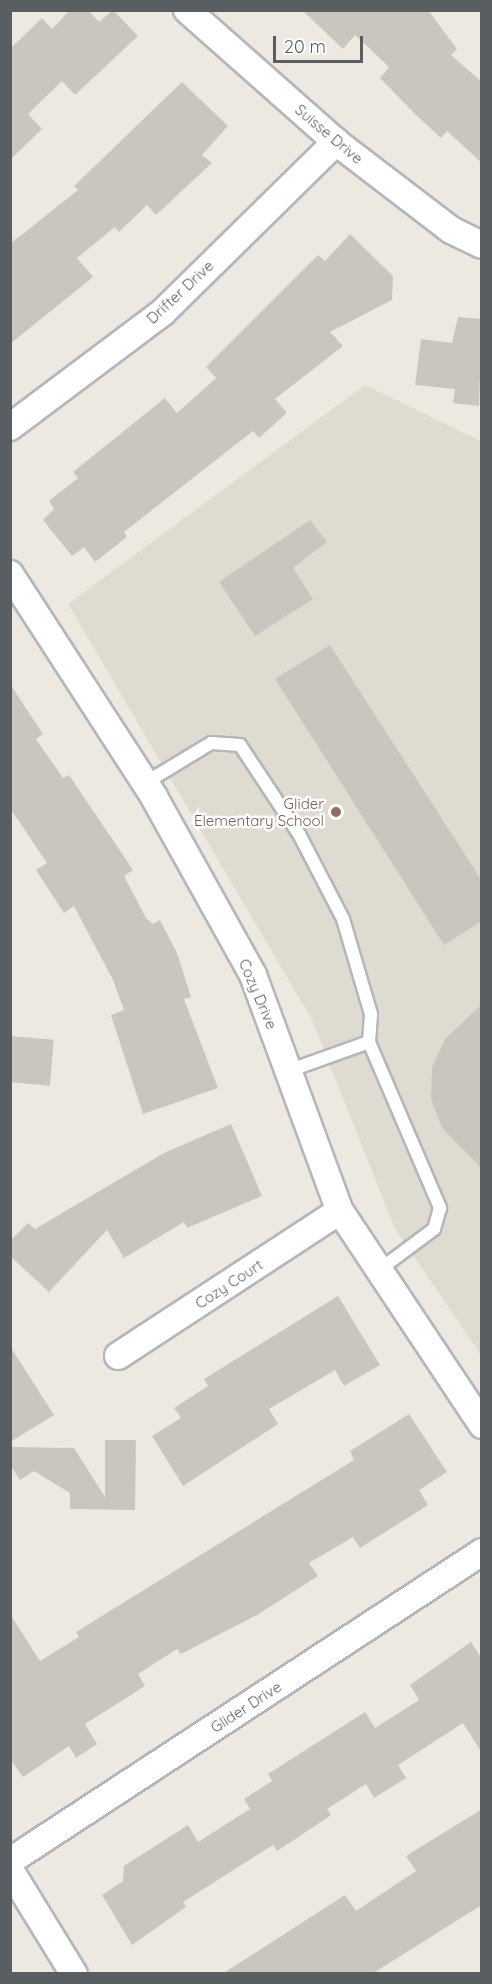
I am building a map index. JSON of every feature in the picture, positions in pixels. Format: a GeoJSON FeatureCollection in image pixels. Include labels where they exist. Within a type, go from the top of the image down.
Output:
{"type":"FeatureCollection","features":[{"type":"Feature","properties":{"kind":"street","name":"Suisse Drive"},"geometry":{"type":"LineString","coordinates":[[187,10],[336,142],[451,230],[482,245]]}},
{"type":"Feature","properties":{"kind":"street","name":"Drifter Drive"},"geometry":{"type":"LineString","coordinates":[[10,427],[163,312],[336,142]]}},
{"type":"Feature","properties":{"kind":"street","name":"Cozy Drive"},"geometry":{"type":"LineString","coordinates":[[10,574],[145,783],[253,975],[340,1211],[482,1425]]}},
{"type":"Feature","properties":{"kind":"street","name":"Cozy Court"},"geometry":{"type":"LineString","coordinates":[[118,1356],[340,1211]]}},
{"type":"Feature","properties":{"kind":"street","name":"Glider Drive"},"geometry":{"type":"LineString","coordinates":[[10,1860],[482,1552]]}},
{"type":"Feature","properties":{"kind":"street"},"geometry":{"type":"LineString","coordinates":[[10,1870],[74,1974]]}},
{"type":"Feature","properties":{"kind":"lane"},"geometry":{"type":"LineString","coordinates":[[145,783],[211,743],[229,740],[247,751],[299,834],[343,919],[371,1014],[369,1042],[440,1208],[434,1229],[379,1270]]}},
{"type":"Feature","properties":{"kind":"lane"},"geometry":{"type":"LineString","coordinates":[[288,1071],[369,1042]]}},
{"type":"Feature","properties":{"kind":"shaded area","name":"Glider Elementary School"},"geometry":{"type":"Polygon","coordinates":[[[365,385],[481,441],[481,1355],[395,1229],[312,1020],[68,604],[365,385]]]}},
{"type":"Feature","properties":{"kind":"building"},"geometry":{"type":"Polygon","coordinates":[[[70,10],[88,10],[99,22],[113,10],[138,36],[75,95],[62,81],[28,114],[42,129],[10,160],[10,49],[42,18],[52,29],[70,10]]]}},
{"type":"Feature","properties":{"kind":"building"},"geometry":{"type":"Polygon","coordinates":[[[302,10],[428,10],[457,49],[451,55],[482,82],[482,163],[447,131],[441,138],[416,115],[380,78],[389,67],[355,35],[343,49],[302,10]]]}},
{"type":"Feature","properties":{"kind":"building"},"geometry":{"type":"Polygon","coordinates":[[[182,82],[228,126],[202,155],[212,163],[156,215],[147,205],[119,232],[115,227],[77,258],[93,277],[10,344],[10,244],[78,190],[74,186],[182,82]]]}},
{"type":"Feature","properties":{"kind":"building"},"geometry":{"type":"Polygon","coordinates":[[[350,234],[393,276],[392,300],[330,332],[343,346],[275,399],[287,413],[259,438],[253,431],[124,532],[127,537],[95,562],[84,547],[72,556],[43,520],[54,509],[49,501],[78,478],[73,472],[165,398],[177,413],[216,378],[206,367],[318,255],[325,261],[350,234]]]}},
{"type":"Feature","properties":{"kind":"building"},"geometry":{"type":"Polygon","coordinates":[[[458,317],[482,319],[479,406],[453,403],[455,389],[415,385],[421,339],[452,343],[458,317]]]}},
{"type":"Feature","properties":{"kind":"building"},"geometry":{"type":"Polygon","coordinates":[[[310,520],[327,542],[293,568],[313,599],[255,636],[219,582],[310,520]]]}},
{"type":"Feature","properties":{"kind":"building"},"geometry":{"type":"Polygon","coordinates":[[[330,645],[482,881],[482,921],[444,945],[275,679],[330,645]]]}},
{"type":"Feature","properties":{"kind":"building"},"geometry":{"type":"Polygon","coordinates":[[[10,684],[43,734],[36,739],[63,778],[69,775],[133,870],[124,876],[146,918],[153,924],[160,920],[177,953],[191,997],[184,999],[218,1088],[143,1114],[111,1015],[124,1010],[113,980],[74,906],[64,913],[36,870],[47,863],[10,808],[10,684]]]}},
{"type":"Feature","properties":{"kind":"building"},"geometry":{"type":"Polygon","coordinates":[[[482,1004],[482,1169],[442,1128],[431,1099],[432,1067],[445,1039],[482,1004]]]}},
{"type":"Feature","properties":{"kind":"building"},"geometry":{"type":"Polygon","coordinates":[[[10,1036],[54,1040],[50,1086],[10,1082],[10,1036]]]}},
{"type":"Feature","properties":{"kind":"building"},"geometry":{"type":"Polygon","coordinates":[[[231,1124],[262,1196],[187,1228],[184,1222],[124,1258],[107,1230],[49,1292],[10,1256],[10,1241],[28,1223],[35,1229],[164,1153],[231,1124]]]}},
{"type":"Feature","properties":{"kind":"building"},"geometry":{"type":"Polygon","coordinates":[[[338,1296],[380,1365],[344,1386],[335,1370],[269,1409],[278,1424],[183,1486],[152,1436],[181,1418],[174,1408],[208,1386],[204,1379],[338,1296]]]}},
{"type":"Feature","properties":{"kind":"building"},"geometry":{"type":"Polygon","coordinates":[[[10,1346],[54,1415],[10,1442],[10,1346]]]}},
{"type":"Feature","properties":{"kind":"building"},"geometry":{"type":"Polygon","coordinates":[[[409,1414],[447,1472],[419,1490],[428,1505],[360,1548],[353,1537],[309,1563],[318,1576],[257,1615],[181,1654],[177,1649],[138,1674],[145,1686],[85,1724],[97,1744],[76,1758],[69,1746],[23,1777],[10,1759],[10,1614],[40,1661],[79,1637],[76,1632],[354,1460],[350,1451],[409,1414]]]}},
{"type":"Feature","properties":{"kind":"building"},"geometry":{"type":"Polygon","coordinates":[[[105,1440],[136,1440],[135,1510],[70,1509],[70,1493],[34,1471],[20,1480],[10,1465],[10,1447],[74,1448],[105,1497],[105,1440]]]}},
{"type":"Feature","properties":{"kind":"building"},"geometry":{"type":"Polygon","coordinates":[[[471,1642],[482,1659],[482,1753],[463,1723],[398,1765],[406,1778],[374,1798],[366,1784],[327,1809],[331,1815],[277,1851],[273,1845],[183,1902],[186,1907],[132,1945],[102,1895],[123,1881],[124,1866],[188,1825],[198,1842],[250,1809],[244,1799],[272,1781],[268,1774],[365,1712],[375,1728],[419,1700],[410,1685],[471,1642]]]}},
{"type":"Feature","properties":{"kind":"building"},"geometry":{"type":"Polygon","coordinates":[[[482,1809],[482,1905],[372,1974],[222,1974],[345,1895],[356,1911],[416,1871],[406,1856],[482,1809]]]}},
{"type":"Feature","properties":{"kind":"place","name":"Glider Elementary School"},"geometry":{"type":"Point","coordinates":[336,812]}}]}
